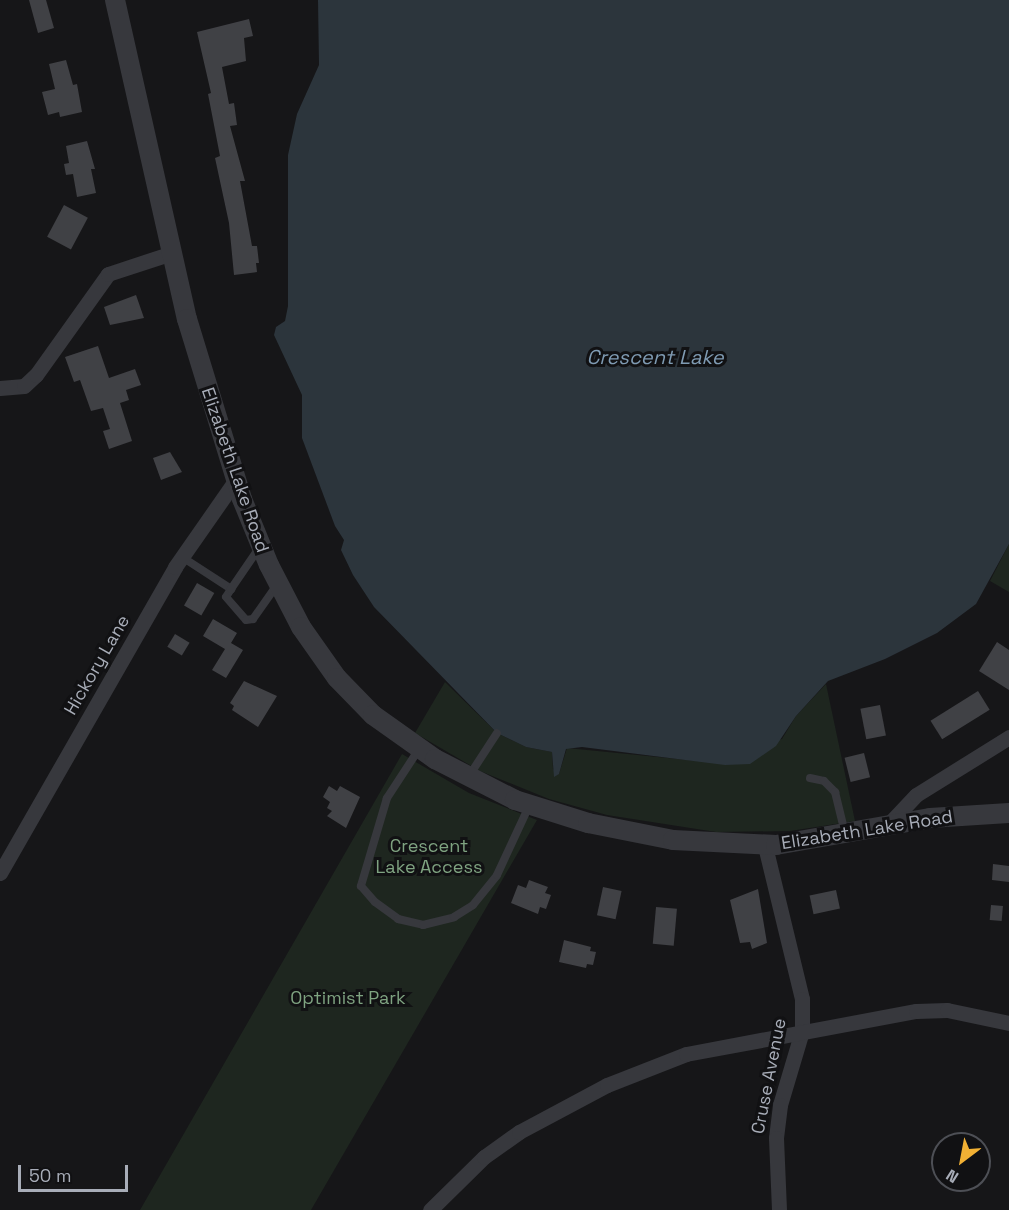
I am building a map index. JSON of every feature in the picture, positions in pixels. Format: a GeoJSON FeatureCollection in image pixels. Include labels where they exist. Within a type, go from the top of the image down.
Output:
{"type":"FeatureCollection","features":[{"type":"Feature","properties":{"kind":"street","name":"Elizabeth Lake Road"},"geometry":{"type":"LineString","coordinates":[[115,0],[172,253],[205,385],[235,481],[278,584],[309,640],[337,678],[373,715],[419,749],[468,778],[529,805],[654,837],[765,846],[845,835],[952,816],[1009,813]]}},
{"type":"Feature","properties":{"kind":"street"},"geometry":{"type":"LineString","coordinates":[[0,388],[24,386],[36,375],[108,274],[172,253]]}},
{"type":"Feature","properties":{"kind":"street","name":"Hickory Lane"},"geometry":{"type":"LineString","coordinates":[[0,873],[182,557],[235,481]]}},
{"type":"Feature","properties":{"kind":"street"},"geometry":{"type":"LineString","coordinates":[[886,827],[916,795],[1009,738]]}},
{"type":"Feature","properties":{"kind":"street","name":"Cruse Avenue"},"geometry":{"type":"LineString","coordinates":[[765,846],[790,938],[802,999],[802,1031],[780,1105],[776,1138],[779,1210]]}},
{"type":"Feature","properties":{"kind":"street"},"geometry":{"type":"LineString","coordinates":[[429,1210],[484,1156],[559,1108],[686,1054],[802,1031],[926,1011],[947,1010],[1009,1023]]}},
{"type":"Feature","properties":{"kind":"lane"},"geometry":{"type":"LineString","coordinates":[[261,547],[226,597],[234,611],[246,620],[253,619],[278,584]]}},
{"type":"Feature","properties":{"kind":"lane"},"geometry":{"type":"LineString","coordinates":[[182,557],[231,589]]}},
{"type":"Feature","properties":{"kind":"lane"},"geometry":{"type":"LineString","coordinates":[[468,778],[498,733]]}},
{"type":"Feature","properties":{"kind":"lane"},"geometry":{"type":"LineString","coordinates":[[419,749],[387,798],[361,886],[398,919],[423,925],[454,917],[473,904],[497,875],[529,805]]}},
{"type":"Feature","properties":{"kind":"lane"},"geometry":{"type":"LineString","coordinates":[[810,778],[824,781],[835,792],[845,835]]}},
{"type":"Feature","properties":{"kind":"green space"},"geometry":{"type":"Polygon","coordinates":[[[1009,544],[1009,592],[990,581],[1009,544]]]}},
{"type":"Feature","properties":{"kind":"green space"},"geometry":{"type":"Polygon","coordinates":[[[445,682],[497,733],[526,747],[552,752],[553,769],[559,774],[567,748],[698,761],[782,739],[796,716],[826,684],[855,821],[790,831],[716,832],[607,815],[549,799],[480,771],[415,733],[445,682]]]}},
{"type":"Feature","properties":{"kind":"green space","name":"Optimist Park"},"geometry":{"type":"Polygon","coordinates":[[[402,754],[469,793],[537,820],[311,1210],[140,1210],[402,754]]]}},
{"type":"Feature","properties":{"kind":"water","name":"Crescent Lake"},"geometry":{"type":"Polygon","coordinates":[[[318,0],[1009,0],[1009,544],[976,604],[937,633],[885,659],[828,681],[796,716],[776,746],[750,764],[725,765],[582,747],[566,749],[559,774],[554,777],[552,752],[526,747],[497,733],[374,607],[353,575],[341,550],[344,540],[335,526],[302,438],[302,395],[274,335],[276,327],[285,321],[288,306],[288,155],[297,114],[319,65],[318,0]]]}},
{"type":"Feature","properties":{"kind":"building"},"geometry":{"type":"Polygon","coordinates":[[[29,0],[46,0],[54,28],[38,33],[29,0]]]}},
{"type":"Feature","properties":{"kind":"building"},"geometry":{"type":"Polygon","coordinates":[[[249,19],[253,36],[244,38],[246,61],[222,67],[229,104],[234,103],[237,125],[230,126],[245,181],[240,181],[252,246],[257,246],[259,263],[256,263],[257,272],[234,275],[229,223],[215,158],[220,156],[208,94],[211,93],[197,32],[249,19]]]}},
{"type":"Feature","properties":{"kind":"building"},"geometry":{"type":"Polygon","coordinates":[[[66,60],[73,85],[77,84],[82,112],[60,117],[59,112],[48,115],[42,92],[55,89],[49,64],[66,60]]]}},
{"type":"Feature","properties":{"kind":"building"},"geometry":{"type":"Polygon","coordinates":[[[87,141],[95,169],[91,169],[96,193],[77,197],[73,174],[66,175],[64,164],[69,163],[66,146],[87,141]]]}},
{"type":"Feature","properties":{"kind":"building"},"geometry":{"type":"Polygon","coordinates":[[[64,205],[88,218],[71,249],[47,237],[64,205]]]}},
{"type":"Feature","properties":{"kind":"building"},"geometry":{"type":"Polygon","coordinates":[[[136,295],[144,318],[110,325],[104,307],[136,295]]]}},
{"type":"Feature","properties":{"kind":"building"},"geometry":{"type":"Polygon","coordinates":[[[98,346],[109,378],[135,369],[141,385],[126,390],[129,400],[120,403],[132,441],[109,449],[103,431],[110,429],[103,408],[91,411],[80,380],[74,382],[65,357],[98,346]]]}},
{"type":"Feature","properties":{"kind":"building"},"geometry":{"type":"Polygon","coordinates":[[[170,452],[182,472],[161,480],[153,458],[170,452]]]}},
{"type":"Feature","properties":{"kind":"building"},"geometry":{"type":"Polygon","coordinates":[[[197,583],[214,593],[201,616],[184,606],[197,583]]]}},
{"type":"Feature","properties":{"kind":"building"},"geometry":{"type":"Polygon","coordinates":[[[213,619],[237,633],[231,643],[243,650],[226,678],[212,670],[225,649],[203,636],[213,619]]]}},
{"type":"Feature","properties":{"kind":"building"},"geometry":{"type":"Polygon","coordinates":[[[175,634],[190,643],[182,656],[167,647],[175,634]]]}},
{"type":"Feature","properties":{"kind":"building"},"geometry":{"type":"Polygon","coordinates":[[[997,642],[1009,650],[1009,690],[979,671],[997,642]]]}},
{"type":"Feature","properties":{"kind":"building"},"geometry":{"type":"Polygon","coordinates":[[[244,681],[277,696],[258,727],[232,710],[234,706],[230,703],[244,681]]]}},
{"type":"Feature","properties":{"kind":"building"},"geometry":{"type":"Polygon","coordinates":[[[978,691],[990,710],[942,739],[931,721],[978,691]]]}},
{"type":"Feature","properties":{"kind":"building"},"geometry":{"type":"Polygon","coordinates":[[[880,705],[886,735],[866,739],[860,709],[880,705]]]}},
{"type":"Feature","properties":{"kind":"building"},"geometry":{"type":"Polygon","coordinates":[[[864,753],[870,777],[851,782],[845,758],[864,753]]]}},
{"type":"Feature","properties":{"kind":"building"},"geometry":{"type":"Polygon","coordinates":[[[329,786],[337,791],[340,786],[360,797],[346,828],[327,816],[332,811],[327,808],[330,802],[323,797],[329,786]]]}},
{"type":"Feature","properties":{"kind":"building"},"geometry":{"type":"Polygon","coordinates":[[[993,864],[1009,866],[1009,882],[992,880],[993,864]]]}},
{"type":"Feature","properties":{"kind":"building"},"geometry":{"type":"Polygon","coordinates":[[[529,880],[548,887],[545,893],[551,895],[546,909],[540,907],[538,914],[511,903],[518,885],[526,888],[529,880]]]}},
{"type":"Feature","properties":{"kind":"building"},"geometry":{"type":"Polygon","coordinates":[[[603,887],[622,891],[616,919],[597,915],[603,887]]]}},
{"type":"Feature","properties":{"kind":"building"},"geometry":{"type":"Polygon","coordinates":[[[758,889],[767,943],[752,949],[750,942],[740,943],[730,900],[758,889]]]}},
{"type":"Feature","properties":{"kind":"building"},"geometry":{"type":"Polygon","coordinates":[[[836,890],[840,909],[814,914],[810,896],[836,890]]]}},
{"type":"Feature","properties":{"kind":"building"},"geometry":{"type":"Polygon","coordinates":[[[991,905],[1003,906],[1002,921],[990,920],[991,905]]]}},
{"type":"Feature","properties":{"kind":"building"},"geometry":{"type":"Polygon","coordinates":[[[656,907],[677,909],[674,946],[653,944],[656,907]]]}},
{"type":"Feature","properties":{"kind":"building"},"geometry":{"type":"Polygon","coordinates":[[[564,940],[591,947],[590,951],[596,952],[593,965],[587,964],[586,968],[559,962],[564,940]]]}},
{"type":"Feature","properties":{"kind":"park label","name":"Crescent Lake Access"},"geometry":{"type":"Point","coordinates":[429,857]}}]}
